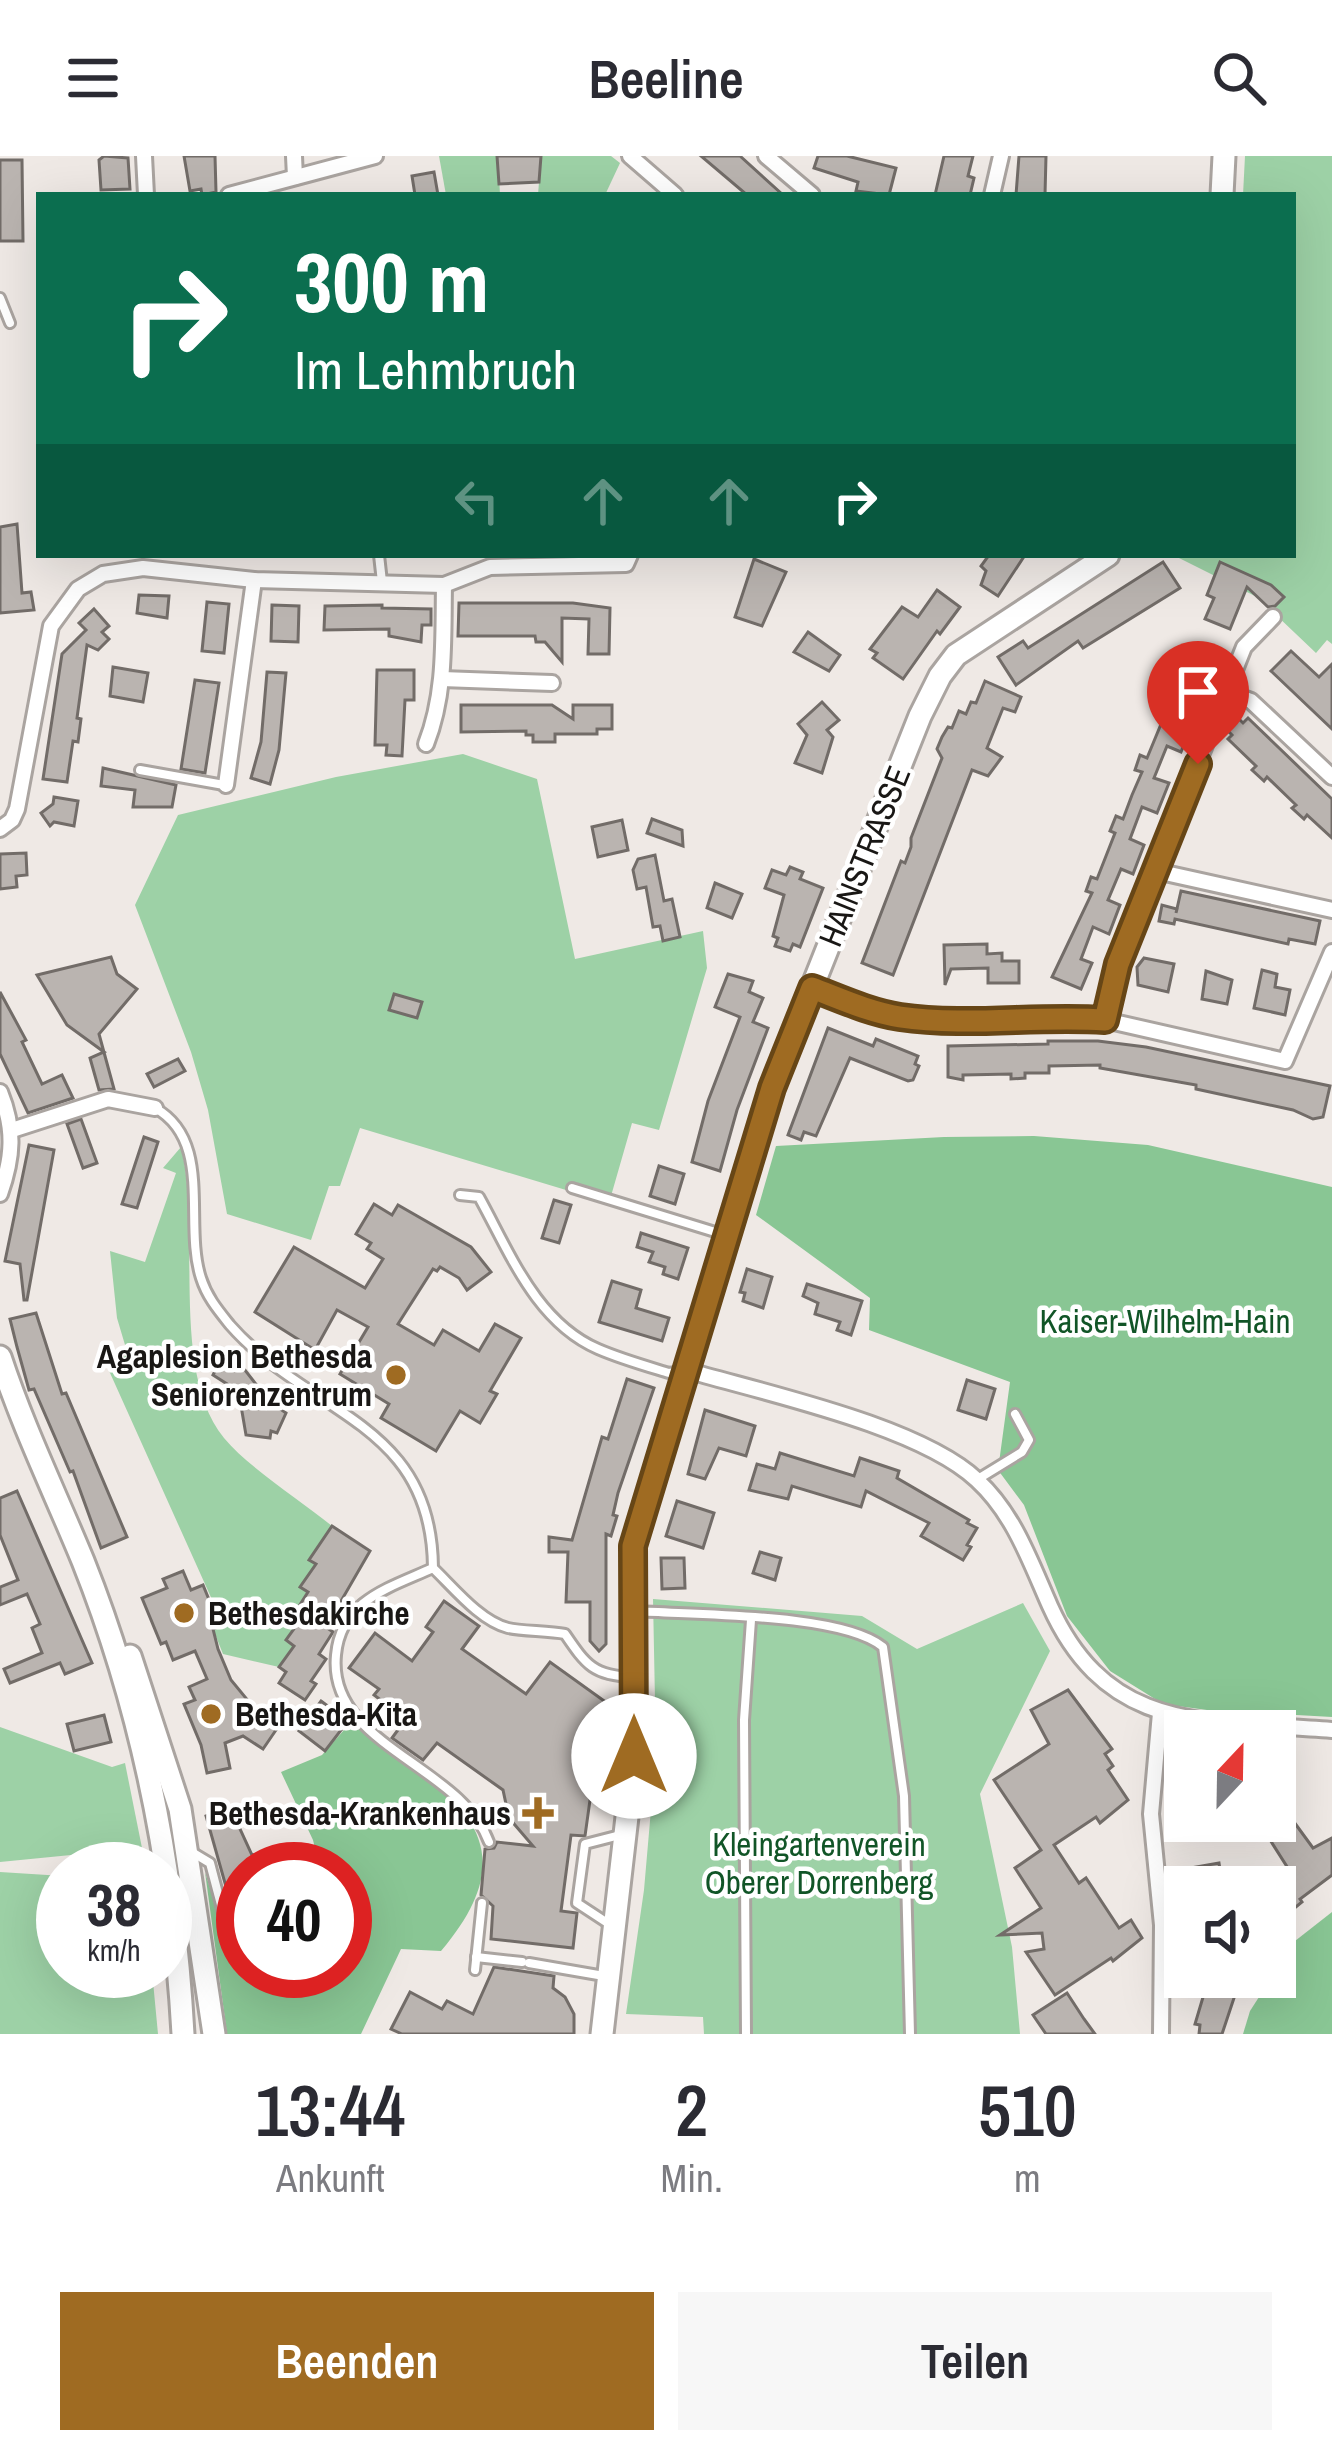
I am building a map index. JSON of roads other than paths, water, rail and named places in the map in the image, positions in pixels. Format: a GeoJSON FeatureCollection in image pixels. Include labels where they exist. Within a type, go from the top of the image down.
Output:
{"type":"FeatureCollection","features":[{"type":"Feature","properties":{"kind":"street"},"geometry":{"type":"LineString","coordinates":[[144,156],[146,192]]}},
{"type":"Feature","properties":{"kind":"street"},"geometry":{"type":"LineString","coordinates":[[294,156],[296,177]]}},
{"type":"Feature","properties":{"kind":"street"},"geometry":{"type":"LineString","coordinates":[[240,192],[375,156]]}},
{"type":"Feature","properties":{"kind":"street"},"geometry":{"type":"LineString","coordinates":[[630,156],[672,192]]}},
{"type":"Feature","properties":{"kind":"street"},"geometry":{"type":"LineString","coordinates":[[766,156],[808,192]]}},
{"type":"Feature","properties":{"kind":"street"},"geometry":{"type":"LineString","coordinates":[[993,192],[1001,156]]}},
{"type":"Feature","properties":{"kind":"street"},"geometry":{"type":"LineString","coordinates":[[1222,192],[1224,156]]}},
{"type":"Feature","properties":{"kind":"street"},"geometry":{"type":"LineString","coordinates":[[0,829],[17,809],[51,626],[90,580],[144,561],[254,580],[444,585],[490,567],[626,564],[629,558]]}},
{"type":"Feature","properties":{"kind":"street","name":"HAINSTRASSE"},"geometry":{"type":"LineString","coordinates":[[602,2034],[628,1835],[633,1546],[772,1088],[940,676],[970,643],[1103,558]]}},
{"type":"Feature","properties":{"kind":"street"},"geometry":{"type":"LineString","coordinates":[[226,785],[254,580]]}},
{"type":"Feature","properties":{"kind":"street"},"geometry":{"type":"LineString","coordinates":[[426,744],[436,719],[442,679],[444,585]]}},
{"type":"Feature","properties":{"kind":"street"},"geometry":{"type":"LineString","coordinates":[[1105,1020],[1118,964],[1244,647],[1273,616]]}},
{"type":"Feature","properties":{"kind":"street"},"geometry":{"type":"LineString","coordinates":[[442,679],[552,683]]}},
{"type":"Feature","properties":{"kind":"street"},"geometry":{"type":"LineString","coordinates":[[1226,692],[1251,701],[1332,777]]}},
{"type":"Feature","properties":{"kind":"street"},"geometry":{"type":"LineString","coordinates":[[1156,871],[1332,910]]}},
{"type":"Feature","properties":{"kind":"street"},"geometry":{"type":"LineString","coordinates":[[812,988],[900,1017],[1105,1020],[1285,1061],[1326,983],[1332,952]]}},
{"type":"Feature","properties":{"kind":"street"},"geometry":{"type":"LineString","coordinates":[[0,1092],[12,1130],[11,1162],[0,1194]]}},
{"type":"Feature","properties":{"kind":"street"},"geometry":{"type":"LineString","coordinates":[[12,1130],[108,1099],[155,1108]]}},
{"type":"Feature","properties":{"kind":"street"},"geometry":{"type":"LineString","coordinates":[[0,1357],[17,1409],[84,1564],[176,1842]]}},
{"type":"Feature","properties":{"kind":"street"},"geometry":{"type":"LineString","coordinates":[[686,1370],[925,1445],[977,1479],[1017,1532],[1060,1628],[1104,1681],[1131,1700],[1198,1722],[1332,1730]]}},
{"type":"Feature","properties":{"kind":"street"},"geometry":{"type":"LineString","coordinates":[[1160,1713],[1151,1814],[1162,1925],[1161,2034]]}},
{"type":"Feature","properties":{"kind":"street"},"geometry":{"type":"LineString","coordinates":[[192,1916],[214,2034]]}},
{"type":"Feature","properties":{"kind":"street"},"geometry":{"type":"LineString","coordinates":[[181,1998],[183,2034]]}},
{"type":"Feature","properties":{"kind":"lane"},"geometry":{"type":"LineString","coordinates":[[0,298],[10,323]]}},
{"type":"Feature","properties":{"kind":"lane"},"geometry":{"type":"LineString","coordinates":[[379,558],[382,584]]}},
{"type":"Feature","properties":{"kind":"lane"},"geometry":{"type":"LineString","coordinates":[[140,770],[226,785]]}},
{"type":"Feature","properties":{"kind":"lane"},"geometry":{"type":"LineString","coordinates":[[155,1108],[185,1136],[199,1273],[214,1306],[270,1363],[396,1456],[410,1473],[428,1514],[433,1568],[491,1620],[510,1629],[565,1634],[582,1659],[604,1676],[634,1677]]}},
{"type":"Feature","properties":{"kind":"lane"},"geometry":{"type":"LineString","coordinates":[[572,1188],[727,1235]]}},
{"type":"Feature","properties":{"kind":"lane"},"geometry":{"type":"LineString","coordinates":[[460,1195],[479,1197],[536,1300],[564,1328],[594,1348],[632,1362],[669,1373],[686,1370]]}},
{"type":"Feature","properties":{"kind":"lane"},"geometry":{"type":"LineString","coordinates":[[977,1479],[1022,1452],[1029,1440],[1015,1414]]}},
{"type":"Feature","properties":{"kind":"lane"},"geometry":{"type":"LineString","coordinates":[[433,1568],[368,1597],[354,1609],[337,1647],[337,1683],[369,1730],[469,1807],[489,1842]]}},
{"type":"Feature","properties":{"kind":"lane"},"geometry":{"type":"LineString","coordinates":[[633,1611],[808,1623],[862,1635],[884,1647],[905,1815],[910,2034]]}},
{"type":"Feature","properties":{"kind":"lane"},"geometry":{"type":"LineString","coordinates":[[746,2034],[744,1720],[751,1620]]}},
{"type":"Feature","properties":{"kind":"lane"},"geometry":{"type":"LineString","coordinates":[[617,1929],[577,1903],[579,1873],[585,1844],[628,1835]]}},
{"type":"Feature","properties":{"kind":"lane"},"geometry":{"type":"LineString","coordinates":[[192,1859],[210,1863],[216,1886]]}},
{"type":"Feature","properties":{"kind":"lane"},"geometry":{"type":"LineString","coordinates":[[476,1970],[482,1904]]}},
{"type":"Feature","properties":{"kind":"lane"},"geometry":{"type":"LineString","coordinates":[[476,1957],[567,1967],[610,1978]]}},
{"type":"Feature","properties":{"kind":"place","name":"Agaplesion Bethesda Seniorenzentrum"},"geometry":{"type":"Point","coordinates":[396,1375]}},
{"type":"Feature","properties":{"kind":"place","name":"Bethesdakirche"},"geometry":{"type":"Point","coordinates":[184,1613]}},
{"type":"Feature","properties":{"kind":"place","name":"Bethesda-Kita"},"geometry":{"type":"Point","coordinates":[211,1714]}},
{"type":"Feature","properties":{"kind":"place","name":"Bethesda-Krankenhaus"},"geometry":{"type":"Point","coordinates":[538,1813]}},
{"type":"Feature","properties":{"kind":"park label","name":"Kaiser-Wilhelm-Hain"},"geometry":{"type":"Point","coordinates":[1165,1321]}},
{"type":"Feature","properties":{"kind":"park label","name":"Kleingartenverein Oberer Dorrenberg"},"geometry":{"type":"Point","coordinates":[819,1863]}}]}
